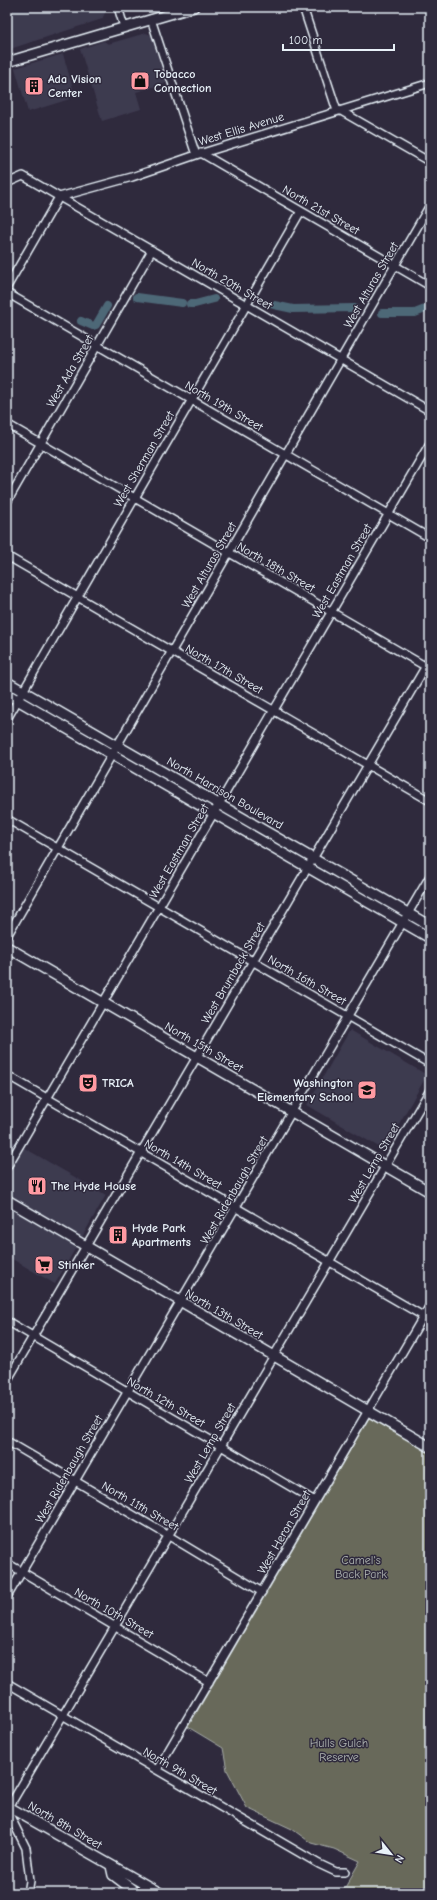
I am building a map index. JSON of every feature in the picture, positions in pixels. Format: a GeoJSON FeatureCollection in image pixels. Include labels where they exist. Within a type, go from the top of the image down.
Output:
{"type":"FeatureCollection","features":[{"type":"Feature","properties":{"kind":"street"},"geometry":{"type":"LineString","coordinates":[[118,7],[124,27]]}},
{"type":"Feature","properties":{"kind":"street"},"geometry":{"type":"LineString","coordinates":[[7,62],[194,7]]}},
{"type":"Feature","properties":{"kind":"street"},"geometry":{"type":"LineString","coordinates":[[303,7],[339,111],[430,162]]}},
{"type":"Feature","properties":{"kind":"street"},"geometry":{"type":"LineString","coordinates":[[151,19],[199,154]]}},
{"type":"Feature","properties":{"kind":"street","name":"West Ellis Avenue"},"geometry":{"type":"LineString","coordinates":[[59,197],[132,177],[199,154],[430,83]]}},
{"type":"Feature","properties":{"kind":"street","name":"North 21st Street"},"geometry":{"type":"LineString","coordinates":[[199,154],[430,286]]}},
{"type":"Feature","properties":{"kind":"street","name":"North 20th Street"},"geometry":{"type":"LineString","coordinates":[[7,183],[23,176],[430,411]]}},
{"type":"Feature","properties":{"kind":"street"},"geometry":{"type":"LineString","coordinates":[[7,287],[59,197]]}},
{"type":"Feature","properties":{"kind":"street","name":"West Alturas Street"},"geometry":{"type":"LineString","coordinates":[[7,936],[430,205]]}},
{"type":"Feature","properties":{"kind":"street","name":"West Sherman Street"},"geometry":{"type":"LineString","coordinates":[[7,719],[301,211]]}},
{"type":"Feature","properties":{"kind":"street","name":"West Ada Street"},"geometry":{"type":"LineString","coordinates":[[7,502],[152,250]]}},
{"type":"Feature","properties":{"kind":"street","name":"North 19th Street"},"geometry":{"type":"LineString","coordinates":[[7,293],[430,538]]}},
{"type":"Feature","properties":{"kind":"street","name":"North 18th Street"},"geometry":{"type":"LineString","coordinates":[[7,424],[428,668]]}},
{"type":"Feature","properties":{"kind":"street","name":"West Eastman Street"},"geometry":{"type":"LineString","coordinates":[[7,1167],[430,443]]}},
{"type":"Feature","properties":{"kind":"street","name":"North 17th Street"},"geometry":{"type":"LineString","coordinates":[[7,556],[430,801]]}},
{"type":"Feature","properties":{"kind":"street","name":"West Brumback Street"},"geometry":{"type":"LineString","coordinates":[[7,1380],[313,858],[428,668],[430,659]]}},
{"type":"Feature","properties":{"kind":"street","name":"North Harrison Boulevard"},"geometry":{"type":"LineString","coordinates":[[7,682],[430,926]]}},
{"type":"Feature","properties":{"kind":"street","name":"North Harrison Boulevard"},"geometry":{"type":"LineString","coordinates":[[7,694],[430,938]]}},
{"type":"Feature","properties":{"kind":"street","name":"North 16th Street"},"geometry":{"type":"LineString","coordinates":[[7,819],[430,1064]]}},
{"type":"Feature","properties":{"kind":"street","name":"West Ridenbaugh Street"},"geometry":{"type":"LineString","coordinates":[[7,1597],[430,876]]}},
{"type":"Feature","properties":{"kind":"street","name":"North 15th Street"},"geometry":{"type":"LineString","coordinates":[[7,946],[430,1192]]}},
{"type":"Feature","properties":{"kind":"street","name":"North 14th Street"},"geometry":{"type":"LineString","coordinates":[[7,1074],[427,1318]]}},
{"type":"Feature","properties":{"kind":"street","name":"West Lemp Street"},"geometry":{"type":"LineString","coordinates":[[8,1806],[63,1716],[430,1090]]}},
{"type":"Feature","properties":{"kind":"street","name":"North 13th Street"},"geometry":{"type":"LineString","coordinates":[[7,1200],[430,1447]]}},
{"type":"Feature","properties":{"kind":"street","name":"West Heron Street"},"geometry":{"type":"LineString","coordinates":[[157,1770],[368,1412],[427,1318],[430,1305]]}},
{"type":"Feature","properties":{"kind":"street","name":"North 12th Street"},"geometry":{"type":"LineString","coordinates":[[7,1322],[315,1502]]}},
{"type":"Feature","properties":{"kind":"street","name":"North 11th Street"},"geometry":{"type":"LineString","coordinates":[[7,1441],[262,1592]]}},
{"type":"Feature","properties":{"kind":"street","name":"North 10th Street"},"geometry":{"type":"LineString","coordinates":[[7,1563],[209,1682]]}},
{"type":"Feature","properties":{"kind":"street","name":"North 9th Street"},"geometry":{"type":"LineString","coordinates":[[7,1683],[319,1864],[336,1872],[345,1872]]}},
{"type":"Feature","properties":{"kind":"street"},"geometry":{"type":"LineString","coordinates":[[8,1806],[10,1816],[26,1848],[30,1881],[28,1893]]}},
{"type":"Feature","properties":{"kind":"street","name":"North 8th Street"},"geometry":{"type":"LineString","coordinates":[[8,1806],[160,1893]]}},
{"type":"Feature","properties":{"kind":"street","name":"North 8th Street"},"geometry":{"type":"LineString","coordinates":[[111,1866],[113,1875],[137,1893]]}},
{"type":"Feature","properties":{"kind":"shaded area"},"geometry":{"type":"Polygon","coordinates":[[[7,7],[104,7],[105,13],[102,19],[7,50],[7,7]]]}},
{"type":"Feature","properties":{"kind":"shaded area"},"geometry":{"type":"Polygon","coordinates":[[[146,33],[151,35],[166,83],[136,92],[141,109],[102,121],[80,49],[104,41],[108,44],[146,33]]]}},
{"type":"Feature","properties":{"kind":"shaded area"},"geometry":{"type":"Polygon","coordinates":[[[63,54],[74,92],[70,99],[28,112],[15,68],[63,54]]]}},
{"type":"Feature","properties":{"kind":"shaded area","name":"Washington Elementary School"},"geometry":{"type":"Polygon","coordinates":[[[350,1030],[427,1075],[384,1150],[307,1105],[350,1030]]]}},
{"type":"Feature","properties":{"kind":"shaded area"},"geometry":{"type":"Polygon","coordinates":[[[7,1138],[106,1195],[55,1284],[7,1256],[7,1138]]]}},
{"type":"Feature","properties":{"kind":"green space"},"geometry":{"type":"Polygon","coordinates":[[[369,1418],[430,1453],[430,1893],[342,1893],[360,1861],[334,1849],[311,1843],[292,1829],[247,1808],[227,1770],[223,1748],[188,1727],[369,1418]]]}},
{"type":"Feature","properties":{"kind":"waterway"},"geometry":{"type":"LineString","coordinates":[[137,297],[182,303]]}},
{"type":"Feature","properties":{"kind":"waterway"},"geometry":{"type":"LineString","coordinates":[[190,304],[214,299]]}},
{"type":"Feature","properties":{"kind":"waterway"},"geometry":{"type":"LineString","coordinates":[[274,305],[293,309],[354,308]]}},
{"type":"Feature","properties":{"kind":"waterway"},"geometry":{"type":"LineString","coordinates":[[81,321],[93,326],[96,325],[107,306]]}},
{"type":"Feature","properties":{"kind":"waterway"},"geometry":{"type":"LineString","coordinates":[[382,313],[415,313],[430,307]]}},
{"type":"Feature","properties":{"kind":"place","name":"Tobacco Connection"},"geometry":{"type":"Point","coordinates":[140,81]}},
{"type":"Feature","properties":{"kind":"place","name":"Ada Vision Center"},"geometry":{"type":"Point","coordinates":[34,86]}},
{"type":"Feature","properties":{"kind":"place","name":"TRICA"},"geometry":{"type":"Point","coordinates":[88,1083]}},
{"type":"Feature","properties":{"kind":"place","name":"Washington Elementary School"},"geometry":{"type":"Point","coordinates":[367,1090]}},
{"type":"Feature","properties":{"kind":"place","name":"The Hyde House"},"geometry":{"type":"Point","coordinates":[37,1186]}},
{"type":"Feature","properties":{"kind":"place","name":"Hyde Park Apartments"},"geometry":{"type":"Point","coordinates":[118,1235]}},
{"type":"Feature","properties":{"kind":"place","name":"Stinker"},"geometry":{"type":"Point","coordinates":[44,1265]}},
{"type":"Feature","properties":{"kind":"park label","name":"Camel's Back Park"},"geometry":{"type":"Point","coordinates":[361,1567]}},
{"type":"Feature","properties":{"kind":"park label","name":"Hulls Gulch Reserve"},"geometry":{"type":"Point","coordinates":[339,1750]}}]}
